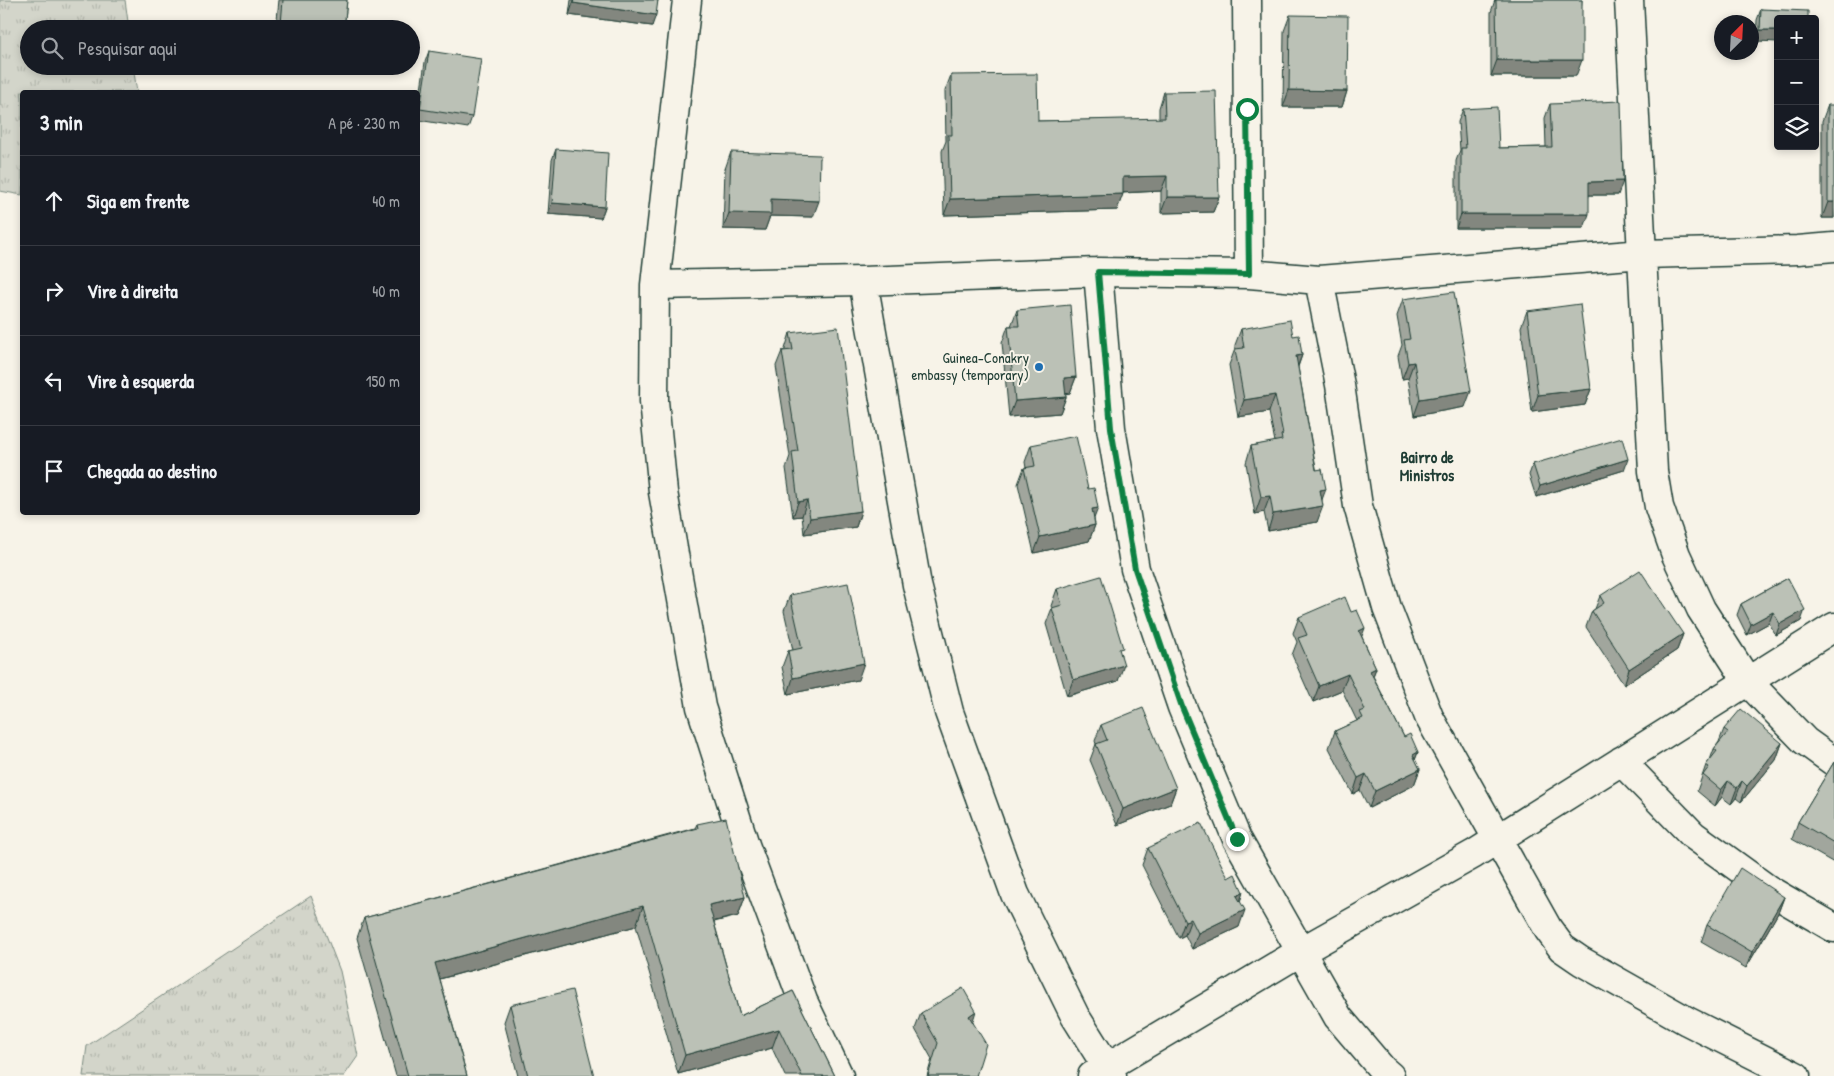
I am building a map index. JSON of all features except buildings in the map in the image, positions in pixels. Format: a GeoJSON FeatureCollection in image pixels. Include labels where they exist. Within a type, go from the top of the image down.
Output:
{"type":"FeatureCollection","features":[{"type":"Feature","properties":{"kind":"street"},"geometry":{"type":"LineString","coordinates":[[688,0],[655,285],[654,400],[663,492],[701,707],[745,845],[803,1000],[839,1076]]}},
{"type":"Feature","properties":{"kind":"street"},"geometry":{"type":"LineString","coordinates":[[1247,0],[1249,274]]}},
{"type":"Feature","properties":{"kind":"street"},"geometry":{"type":"LineString","coordinates":[[1629,0],[1653,471],[1659,507],[1676,555],[1701,609],[1748,682],[1805,741],[1834,762]]}},
{"type":"Feature","properties":{"kind":"street"},"geometry":{"type":"LineString","coordinates":[[655,285],[862,281],[1098,272],[1249,274],[1319,280],[1643,254],[1798,250],[1834,247]]}},
{"type":"Feature","properties":{"kind":"street"},"geometry":{"type":"LineString","coordinates":[[1098,272],[1111,428],[1135,569],[1182,707],[1237,839],[1300,952],[1338,1017],[1390,1076]]}},
{"type":"Feature","properties":{"kind":"street"},"geometry":{"type":"LineString","coordinates":[[1319,280],[1340,385],[1358,506],[1387,608],[1429,717],[1548,929],[1562,948],[1581,961],[1687,1021],[1796,1076]]}},
{"type":"Feature","properties":{"kind":"street"},"geometry":{"type":"LineString","coordinates":[[862,281],[917,585],[949,712],[1015,894],[1104,1073],[1300,952],[1474,854],[1834,627]]}},
{"type":"Feature","properties":{"kind":"street"},"geometry":{"type":"LineString","coordinates":[[1621,761],[1693,835],[1769,890],[1834,928]]}},
{"type":"Feature","properties":{"kind":"green space"},"geometry":{"type":"Polygon","coordinates":[[[0,0],[125,0],[128,20],[20,20],[20,75],[134,75],[137,90],[20,90],[20,195],[0,191],[0,0]]]}},
{"type":"Feature","properties":{"kind":"green space"},"geometry":{"type":"Polygon","coordinates":[[[311,896],[340,971],[358,1056],[344,1076],[83,1076],[87,1046],[311,896]]]}},
{"type":"Feature","properties":{"kind":"place","name":"Guinea-Conakry embassy (temporary)"},"geometry":{"type":"Point","coordinates":[1039,367]}},
{"type":"Feature","properties":{"kind":"district","name":"Bairro de Ministros"},"geometry":{"type":"Point","coordinates":[1427,466]}},
{"type":"Feature","properties":{"kind":"route"},"geometry":{"type":"LineString","coordinates":[[1237,839],[1182,707],[1135,569],[1111,428],[1098,272],[1249,274],[1247,109]]}}]}
